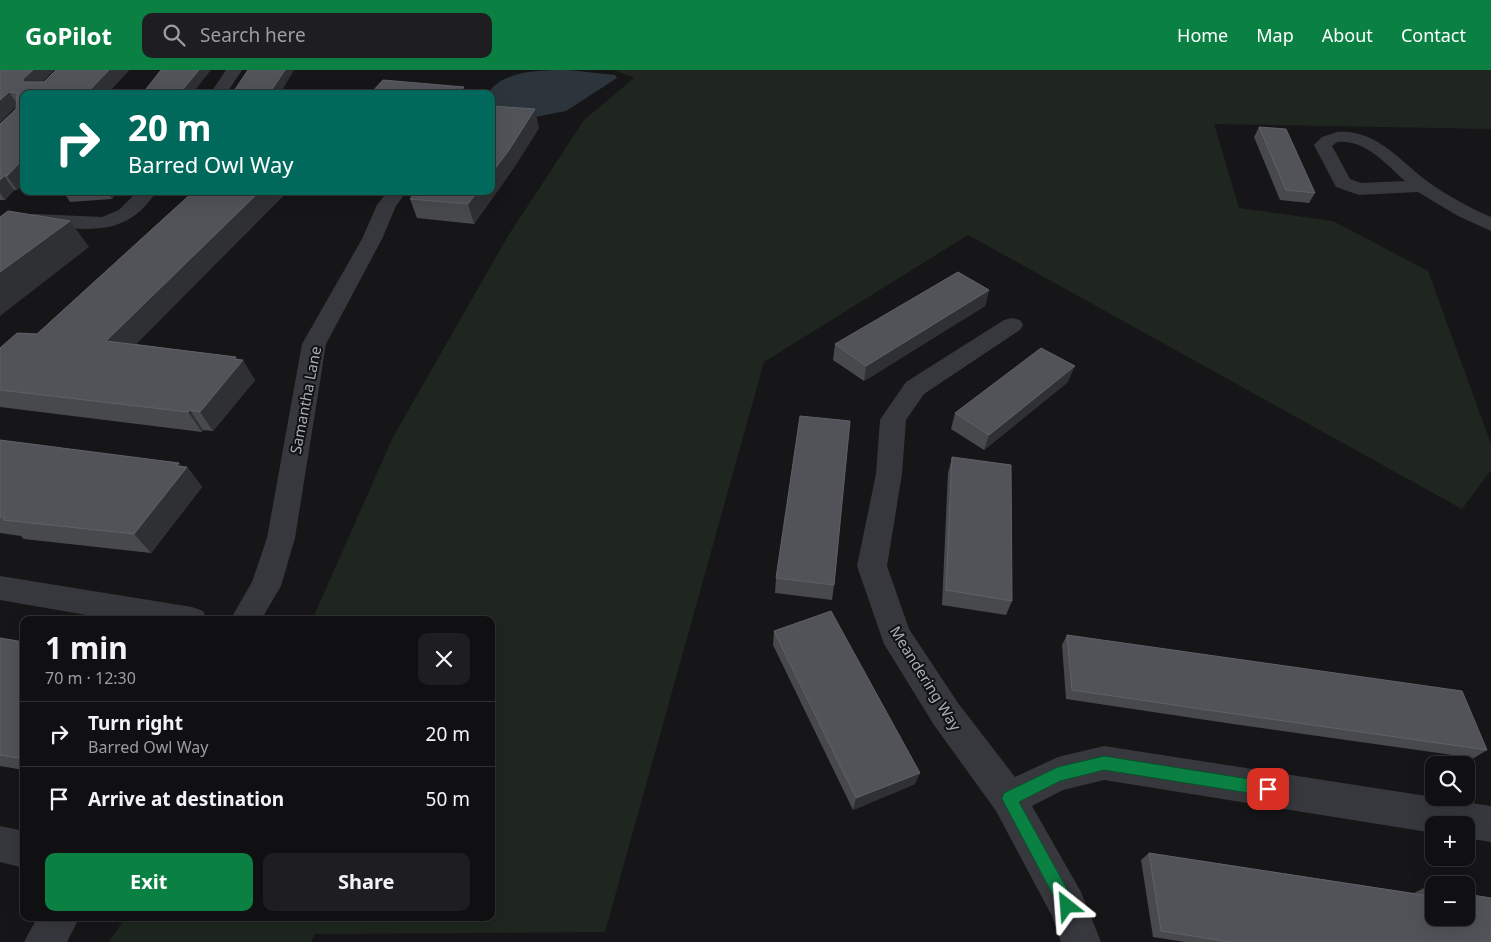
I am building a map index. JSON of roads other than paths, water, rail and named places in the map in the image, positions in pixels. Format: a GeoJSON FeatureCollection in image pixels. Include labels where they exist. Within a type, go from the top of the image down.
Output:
{"type":"FeatureCollection","features":[{"type":"Feature","properties":{"kind":"street"},"geometry":{"type":"LineString","coordinates":[[221,90],[234,70]]}},
{"type":"Feature","properties":{"kind":"street"},"geometry":{"type":"LineString","coordinates":[[1422,186],[1359,190],[1343,183],[1323,145],[1327,140],[1338,136],[1356,138],[1373,143],[1422,186],[1491,226]]}},
{"type":"Feature","properties":{"kind":"street"},"geometry":{"type":"LineString","coordinates":[[0,234],[10,221],[104,223],[125,216],[137,207],[145,195]]}},
{"type":"Feature","properties":{"kind":"street","name":"Samantha Lane"},"geometry":{"type":"LineString","coordinates":[[247,616],[266,586],[281,538],[314,344],[372,239],[387,205],[395,195]]}},
{"type":"Feature","properties":{"kind":"street","name":"Meandering Way"},"geometry":{"type":"LineString","coordinates":[[1012,325],[932,375],[915,388],[893,420],[889,474],[872,566],[895,635],[946,714],[1009,799],[1067,906],[1081,942]]}},
{"type":"Feature","properties":{"kind":"street"},"geometry":{"type":"LineString","coordinates":[[0,588],[168,616]]}},
{"type":"Feature","properties":{"kind":"street"},"geometry":{"type":"LineString","coordinates":[[1009,799],[1058,774],[1104,763],[1491,824]]}},
{"type":"Feature","properties":{"kind":"street"},"geometry":{"type":"LineString","coordinates":[[0,844],[20,849]]}},
{"type":"Feature","properties":{"kind":"street"},"geometry":{"type":"LineString","coordinates":[[44,942],[58,921]]}}]}
